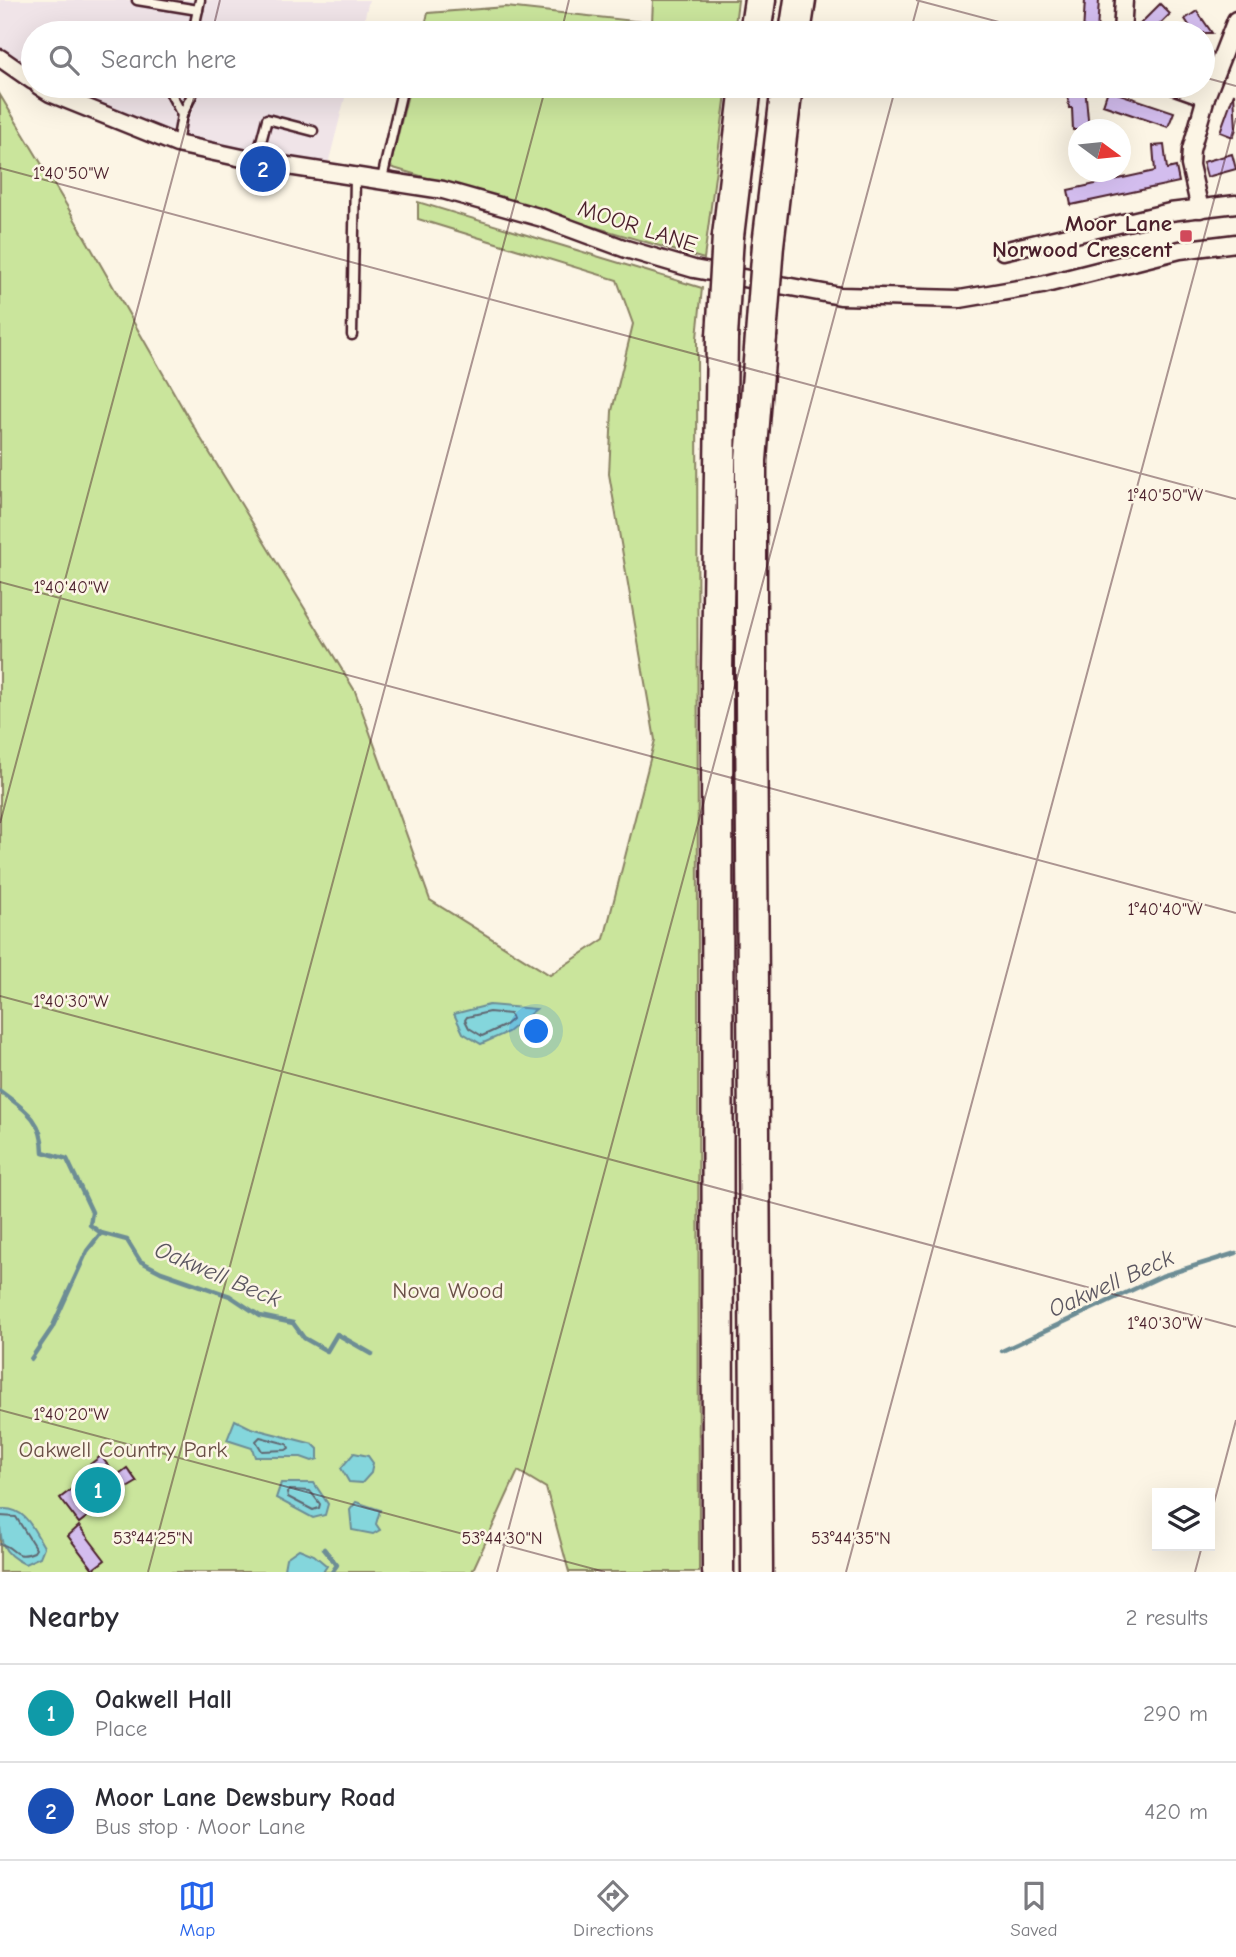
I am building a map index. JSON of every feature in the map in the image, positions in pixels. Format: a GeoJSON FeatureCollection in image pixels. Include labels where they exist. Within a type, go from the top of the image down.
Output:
{"type":"FeatureCollection","features":[{"type":"Feature","properties":{"kind":"highway"},"geometry":{"type":"LineString","coordinates":[[757,21],[760,0]]}},
{"type":"Feature","properties":{"kind":"highway"},"geometry":{"type":"LineString","coordinates":[[797,21],[800,0]]}},
{"type":"Feature","properties":{"kind":"highway"},"geometry":{"type":"LineString","coordinates":[[719,1572],[717,671],[722,337],[728,236],[745,98]]}},
{"type":"Feature","properties":{"kind":"highway"},"geometry":{"type":"LineString","coordinates":[[757,1572],[751,487],[768,245],[786,98]]}},
{"type":"Feature","properties":{"kind":"street"},"geometry":{"type":"LineString","coordinates":[[1123,21],[1124,0]]}},
{"type":"Feature","properties":{"kind":"street"},"geometry":{"type":"LineString","coordinates":[[1215,74],[1236,20]]}},
{"type":"Feature","properties":{"kind":"street"},"geometry":{"type":"LineString","coordinates":[[0,58],[21,73]]}},
{"type":"Feature","properties":{"kind":"street","name":"MOOR LANE"},"geometry":{"type":"LineString","coordinates":[[62,98],[177,144],[256,161],[443,190],[542,218],[626,249],[694,270],[839,296],[960,299],[1042,285],[1180,250],[1236,243]]}},
{"type":"Feature","properties":{"kind":"street"},"geometry":{"type":"LineString","coordinates":[[1200,209],[1190,165],[1191,150],[1206,98]]}},
{"type":"Feature","properties":{"kind":"street"},"geometry":{"type":"LineString","coordinates":[[1003,251],[1170,212],[1236,204]]}},
{"type":"Feature","properties":{"kind":"lane"},"geometry":{"type":"LineString","coordinates":[[137,0],[198,10]]}},
{"type":"Feature","properties":{"kind":"lane"},"geometry":{"type":"LineString","coordinates":[[196,21],[200,0]]}},
{"type":"Feature","properties":{"kind":"lane"},"geometry":{"type":"LineString","coordinates":[[173,98],[182,115]]}},
{"type":"Feature","properties":{"kind":"lane"},"geometry":{"type":"LineString","coordinates":[[177,144],[182,115],[190,98]]}},
{"type":"Feature","properties":{"kind":"lane"},"geometry":{"type":"LineString","coordinates":[[382,179],[400,98]]}},
{"type":"Feature","properties":{"kind":"lane"},"geometry":{"type":"LineString","coordinates":[[256,161],[267,119],[313,131]]}},
{"type":"Feature","properties":{"kind":"lane"},"geometry":{"type":"LineString","coordinates":[[352,335],[355,177]]}},
{"type":"Feature","properties":{"kind":"shaded area"},"geometry":{"type":"Polygon","coordinates":[[[0,0],[369,0],[364,21],[21,21],[21,73],[0,58],[0,0]]]}},
{"type":"Feature","properties":{"kind":"shaded area"},"geometry":{"type":"Polygon","coordinates":[[[68,98],[345,98],[326,172],[177,144],[68,98]]]}},
{"type":"Feature","properties":{"kind":"green space"},"geometry":{"type":"Polygon","coordinates":[[[653,0],[738,0],[735,21],[652,21],[653,0]]]}},
{"type":"Feature","properties":{"kind":"green space"},"geometry":{"type":"Polygon","coordinates":[[[506,7],[634,21],[426,21],[428,13],[506,7]]]}},
{"type":"Feature","properties":{"kind":"green space"},"geometry":{"type":"Polygon","coordinates":[[[0,95],[189,419],[355,691],[430,900],[550,975],[604,939],[655,740],[609,474],[612,411],[633,324],[617,280],[418,219],[418,202],[702,288],[697,338],[699,1572],[569,1572],[546,1488],[518,1471],[472,1572],[0,1572],[0,95]]]}},
{"type":"Feature","properties":{"kind":"green space"},"geometry":{"type":"Polygon","coordinates":[[[407,98],[725,98],[704,259],[390,167],[407,98]]]}},
{"type":"Feature","properties":{"kind":"water"},"geometry":{"type":"Polygon","coordinates":[[[489,1005],[536,1009],[508,1032],[481,1044],[463,1033],[454,1014],[489,1005]]]}},
{"type":"Feature","properties":{"kind":"water"},"geometry":{"type":"Polygon","coordinates":[[[235,1420],[251,1428],[313,1444],[318,1449],[318,1459],[312,1461],[301,1457],[255,1457],[252,1448],[227,1440],[235,1420]]]}},
{"type":"Feature","properties":{"kind":"water"},"geometry":{"type":"Polygon","coordinates":[[[354,1453],[368,1456],[373,1463],[371,1473],[362,1483],[349,1482],[341,1468],[354,1453]]]}},
{"type":"Feature","properties":{"kind":"water"},"geometry":{"type":"Polygon","coordinates":[[[281,1483],[314,1483],[328,1504],[325,1515],[313,1518],[276,1498],[281,1483]]]}},
{"type":"Feature","properties":{"kind":"water"},"geometry":{"type":"Polygon","coordinates":[[[356,1502],[380,1510],[376,1524],[380,1530],[373,1534],[352,1530],[350,1510],[356,1502]]]}},
{"type":"Feature","properties":{"kind":"water"},"geometry":{"type":"Polygon","coordinates":[[[3,1509],[18,1512],[28,1521],[44,1547],[40,1557],[25,1564],[6,1550],[0,1530],[0,1511],[3,1509]]]}},
{"type":"Feature","properties":{"kind":"water"},"geometry":{"type":"Polygon","coordinates":[[[299,1549],[314,1555],[327,1566],[323,1572],[286,1572],[286,1558],[299,1549]]]}},
{"type":"Feature","properties":{"kind":"building"},"geometry":{"type":"Polygon","coordinates":[[[1085,0],[1099,0],[1098,21],[1084,21],[1085,0]]]}},
{"type":"Feature","properties":{"kind":"building"},"geometry":{"type":"Polygon","coordinates":[[[1160,4],[1170,14],[1163,21],[1143,21],[1160,4]]]}},
{"type":"Feature","properties":{"kind":"building"},"geometry":{"type":"Polygon","coordinates":[[[1197,11],[1204,21],[1186,21],[1185,19],[1197,11]]]}},
{"type":"Feature","properties":{"kind":"building"},"geometry":{"type":"Polygon","coordinates":[[[1234,93],[1236,129],[1233,137],[1220,132],[1234,93]]]}},
{"type":"Feature","properties":{"kind":"building"},"geometry":{"type":"Polygon","coordinates":[[[1068,98],[1086,98],[1088,119],[1072,119],[1072,108],[1069,108],[1068,98]]]}},
{"type":"Feature","properties":{"kind":"building"},"geometry":{"type":"Polygon","coordinates":[[[1105,98],[1132,98],[1174,112],[1168,127],[1103,105],[1105,98]]]}},
{"type":"Feature","properties":{"kind":"building"},"geometry":{"type":"Polygon","coordinates":[[[1164,145],[1167,169],[1176,167],[1179,182],[1071,205],[1068,190],[1105,182],[1131,182],[1131,176],[1155,171],[1153,146],[1164,145]]]}},
{"type":"Feature","properties":{"kind":"building"},"geometry":{"type":"Polygon","coordinates":[[[1232,154],[1236,169],[1207,177],[1203,162],[1232,154]]]}},
{"type":"Feature","properties":{"kind":"building"},"geometry":{"type":"Polygon","coordinates":[[[101,1456],[116,1476],[127,1468],[137,1482],[110,1498],[106,1493],[88,1508],[92,1513],[79,1523],[60,1498],[93,1473],[88,1466],[101,1456]]]}},
{"type":"Feature","properties":{"kind":"building"},"geometry":{"type":"Polygon","coordinates":[[[79,1526],[105,1560],[93,1569],[68,1536],[79,1526]]]}},
{"type":"Feature","properties":{"kind":"waterway","name":"Oakwell Beck"},"geometry":{"type":"LineString","coordinates":[[0,1091],[36,1123],[43,1152],[67,1159],[92,1212],[90,1225],[101,1233],[127,1240],[140,1261],[161,1272],[230,1296],[260,1316],[293,1323],[304,1338],[327,1351],[337,1334],[372,1354]]}},
{"type":"Feature","properties":{"kind":"waterway"},"geometry":{"type":"LineString","coordinates":[[31,1359],[52,1328],[87,1251],[101,1233]]}},
{"type":"Feature","properties":{"kind":"waterway","name":"Oakwell Beck"},"geometry":{"type":"LineString","coordinates":[[1002,1351],[1162,1276],[1236,1253]]}},
{"type":"Feature","properties":{"kind":"waterway"},"geometry":{"type":"LineString","coordinates":[[324,1549],[337,1565],[332,1572]]}},
{"type":"Feature","properties":{"kind":"place","name":"Moor Lane Dewsbury Road"},"geometry":{"type":"Point","coordinates":[263,169]}},
{"type":"Feature","properties":{"kind":"place","name":"Moor Lane Norwood Crescent"},"geometry":{"type":"Point","coordinates":[1186,236]}},
{"type":"Feature","properties":{"kind":"place","name":"Oakwell Hall"},"geometry":{"type":"Point","coordinates":[98,1490]}},
{"type":"Feature","properties":{"kind":"park label","name":"Nova Wood"},"geometry":{"type":"Point","coordinates":[448,1290]}},
{"type":"Feature","properties":{"kind":"park label","name":"Oakwell Country Park"},"geometry":{"type":"Point","coordinates":[123,1449]}}]}
